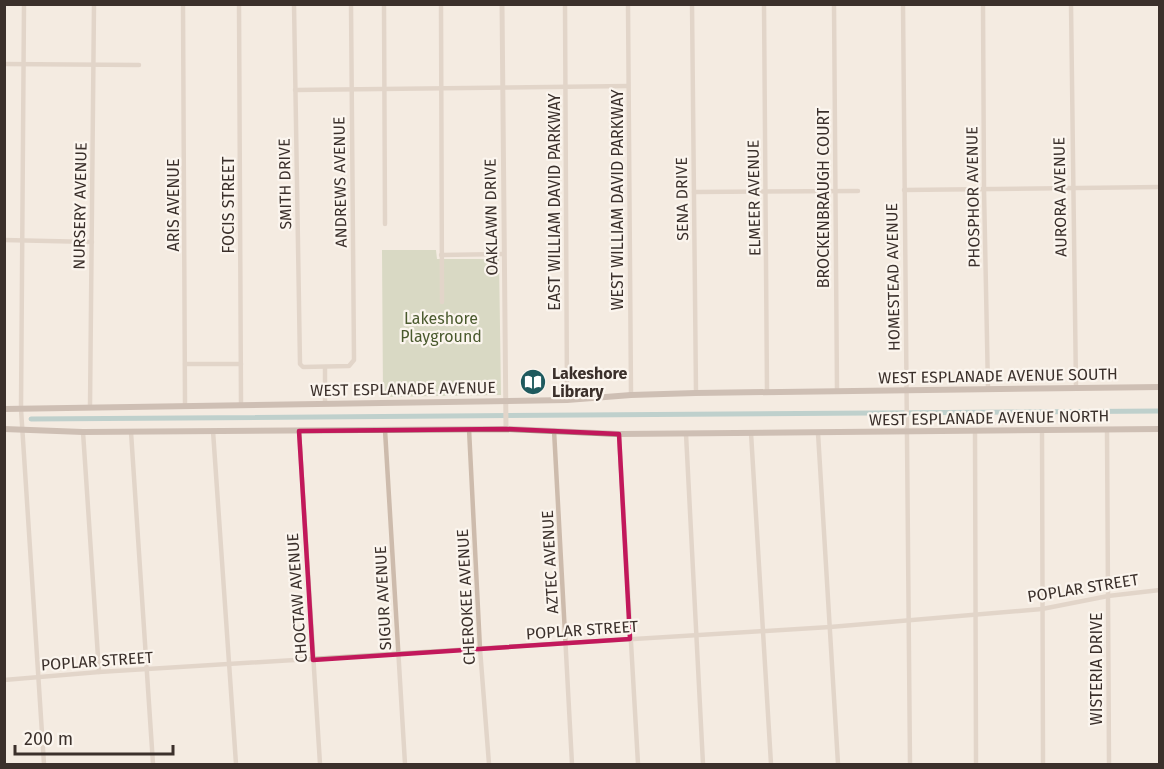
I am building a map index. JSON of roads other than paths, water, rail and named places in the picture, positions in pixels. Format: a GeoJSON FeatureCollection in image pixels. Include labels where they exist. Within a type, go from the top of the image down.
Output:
{"type":"FeatureCollection","features":[{"type":"Feature","properties":{"kind":"main road","name":"WEST ESPLANADE AVENUE SOUTH"},"geometry":{"type":"LineString","coordinates":[[837,392],[1160,387]]}},
{"type":"Feature","properties":{"kind":"main road","name":"WEST ESPLANADE AVENUE"},"geometry":{"type":"LineString","coordinates":[[4,409],[185,405],[506,404],[631,395],[837,392]]}},
{"type":"Feature","properties":{"kind":"main road"},"geometry":{"type":"LineString","coordinates":[[4,429],[131,432],[470,429],[506,426],[619,434],[818,433]]}},
{"type":"Feature","properties":{"kind":"main road","name":"WEST ESPLANADE AVENUE NORTH"},"geometry":{"type":"LineString","coordinates":[[818,433],[1160,429]]}},
{"type":"Feature","properties":{"kind":"street"},"geometry":{"type":"LineString","coordinates":[[24,4],[21,409],[44,765]]}},
{"type":"Feature","properties":{"kind":"street","name":"NURSERY AVENUE"},"geometry":{"type":"LineString","coordinates":[[90,407],[94,4]]}},
{"type":"Feature","properties":{"kind":"street","name":"ARIS AVENUE"},"geometry":{"type":"LineString","coordinates":[[183,4],[185,405]]}},
{"type":"Feature","properties":{"kind":"street","name":"FOCIS STREET"},"geometry":{"type":"LineString","coordinates":[[239,4],[241,405]]}},
{"type":"Feature","properties":{"kind":"street","name":"SMITH DRIVE"},"geometry":{"type":"LineString","coordinates":[[294,4],[300,364],[325,367]]}},
{"type":"Feature","properties":{"kind":"street","name":"ANDREWS AVENUE"},"geometry":{"type":"LineString","coordinates":[[325,367],[349,366],[354,360],[351,4]]}},
{"type":"Feature","properties":{"kind":"street"},"geometry":{"type":"LineString","coordinates":[[384,4],[385,224]]}},
{"type":"Feature","properties":{"kind":"street"},"geometry":{"type":"LineString","coordinates":[[441,4],[442,302]]}},
{"type":"Feature","properties":{"kind":"street","name":"OAKLAWN DRIVE"},"geometry":{"type":"LineString","coordinates":[[502,4],[506,426]]}},
{"type":"Feature","properties":{"kind":"street","name":"EAST WILLIAM DAVID PARKWAY"},"geometry":{"type":"LineString","coordinates":[[565,4],[567,400]]}},
{"type":"Feature","properties":{"kind":"street","name":"WEST WILLIAM DAVID PARKWAY"},"geometry":{"type":"LineString","coordinates":[[628,4],[631,395]]}},
{"type":"Feature","properties":{"kind":"street","name":"SENA DRIVE"},"geometry":{"type":"LineString","coordinates":[[692,4],[696,393]]}},
{"type":"Feature","properties":{"kind":"street","name":"ELMEER AVENUE"},"geometry":{"type":"LineString","coordinates":[[764,4],[768,392]]}},
{"type":"Feature","properties":{"kind":"street","name":"BROCKENBRAUGH COURT"},"geometry":{"type":"LineString","coordinates":[[834,4],[837,392]]}},
{"type":"Feature","properties":{"kind":"street","name":"HOMESTEAD AVENUE"},"geometry":{"type":"LineString","coordinates":[[903,4],[910,765]]}},
{"type":"Feature","properties":{"kind":"street","name":"PHOSPHOR AVENUE"},"geometry":{"type":"LineString","coordinates":[[983,4],[988,389]]}},
{"type":"Feature","properties":{"kind":"street","name":"AURORA AVENUE"},"geometry":{"type":"LineString","coordinates":[[1071,4],[1071,188],[1076,388]]}},
{"type":"Feature","properties":{"kind":"street"},"geometry":{"type":"LineString","coordinates":[[4,63],[139,65]]}},
{"type":"Feature","properties":{"kind":"street"},"geometry":{"type":"LineString","coordinates":[[295,90],[628,86]]}},
{"type":"Feature","properties":{"kind":"street"},"geometry":{"type":"LineString","coordinates":[[904,190],[1160,187]]}},
{"type":"Feature","properties":{"kind":"street"},"geometry":{"type":"LineString","coordinates":[[694,192],[858,191]]}},
{"type":"Feature","properties":{"kind":"street"},"geometry":{"type":"LineString","coordinates":[[4,240],[92,242]]}},
{"type":"Feature","properties":{"kind":"street"},"geometry":{"type":"LineString","coordinates":[[441,255],[504,254]]}},
{"type":"Feature","properties":{"kind":"street"},"geometry":{"type":"LineString","coordinates":[[185,364],[241,364]]}},
{"type":"Feature","properties":{"kind":"street"},"geometry":{"type":"LineString","coordinates":[[325,367],[325,404]]}},
{"type":"Feature","properties":{"kind":"street","name":"CHEROKEE AVENUE"},"geometry":{"type":"LineString","coordinates":[[470,429],[480,649],[489,765]]}},
{"type":"Feature","properties":{"kind":"street","name":"CHOCTAW AVENUE"},"geometry":{"type":"LineString","coordinates":[[299,430],[320,765]]}},
{"type":"Feature","properties":{"kind":"street","name":"SIGUR AVENUE"},"geometry":{"type":"LineString","coordinates":[[385,430],[405,765]]}},
{"type":"Feature","properties":{"kind":"street","name":"AZTEC AVENUE"},"geometry":{"type":"LineString","coordinates":[[554,430],[572,765]]}},
{"type":"Feature","properties":{"kind":"street","name":"WISTERIA DRIVE"},"geometry":{"type":"LineString","coordinates":[[1107,430],[1109,765]]}},
{"type":"Feature","properties":{"kind":"street"},"geometry":{"type":"LineString","coordinates":[[213,431],[236,765]]}},
{"type":"Feature","properties":{"kind":"street"},"geometry":{"type":"LineString","coordinates":[[975,431],[976,765]]}},
{"type":"Feature","properties":{"kind":"street"},"geometry":{"type":"LineString","coordinates":[[1042,431],[1043,765]]}},
{"type":"Feature","properties":{"kind":"street"},"geometry":{"type":"LineString","coordinates":[[83,432],[99,672]]}},
{"type":"Feature","properties":{"kind":"street"},"geometry":{"type":"LineString","coordinates":[[131,432],[153,765]]}},
{"type":"Feature","properties":{"kind":"street"},"geometry":{"type":"LineString","coordinates":[[751,433],[771,765]]}},
{"type":"Feature","properties":{"kind":"street"},"geometry":{"type":"LineString","coordinates":[[818,433],[838,765]]}},
{"type":"Feature","properties":{"kind":"street"},"geometry":{"type":"LineString","coordinates":[[619,434],[638,765]]}},
{"type":"Feature","properties":{"kind":"street"},"geometry":{"type":"LineString","coordinates":[[686,434],[704,765]]}},
{"type":"Feature","properties":{"kind":"street","name":"POPLAR STREET"},"geometry":{"type":"LineString","coordinates":[[4,680],[99,672],[230,666],[830,627],[1042,609],[1108,596],[1160,590]]}},
{"type":"Feature","properties":{"kind":"waterway"},"geometry":{"type":"LineString","coordinates":[[31,419],[1160,411]]}},
{"type":"Feature","properties":{"kind":"place","name":"Lakeshore Library"},"geometry":{"type":"Point","coordinates":[533,382]}},
{"type":"Feature","properties":{"kind":"park label","name":"Lakeshore Playground"},"geometry":{"type":"Point","coordinates":[441,327]}}]}
